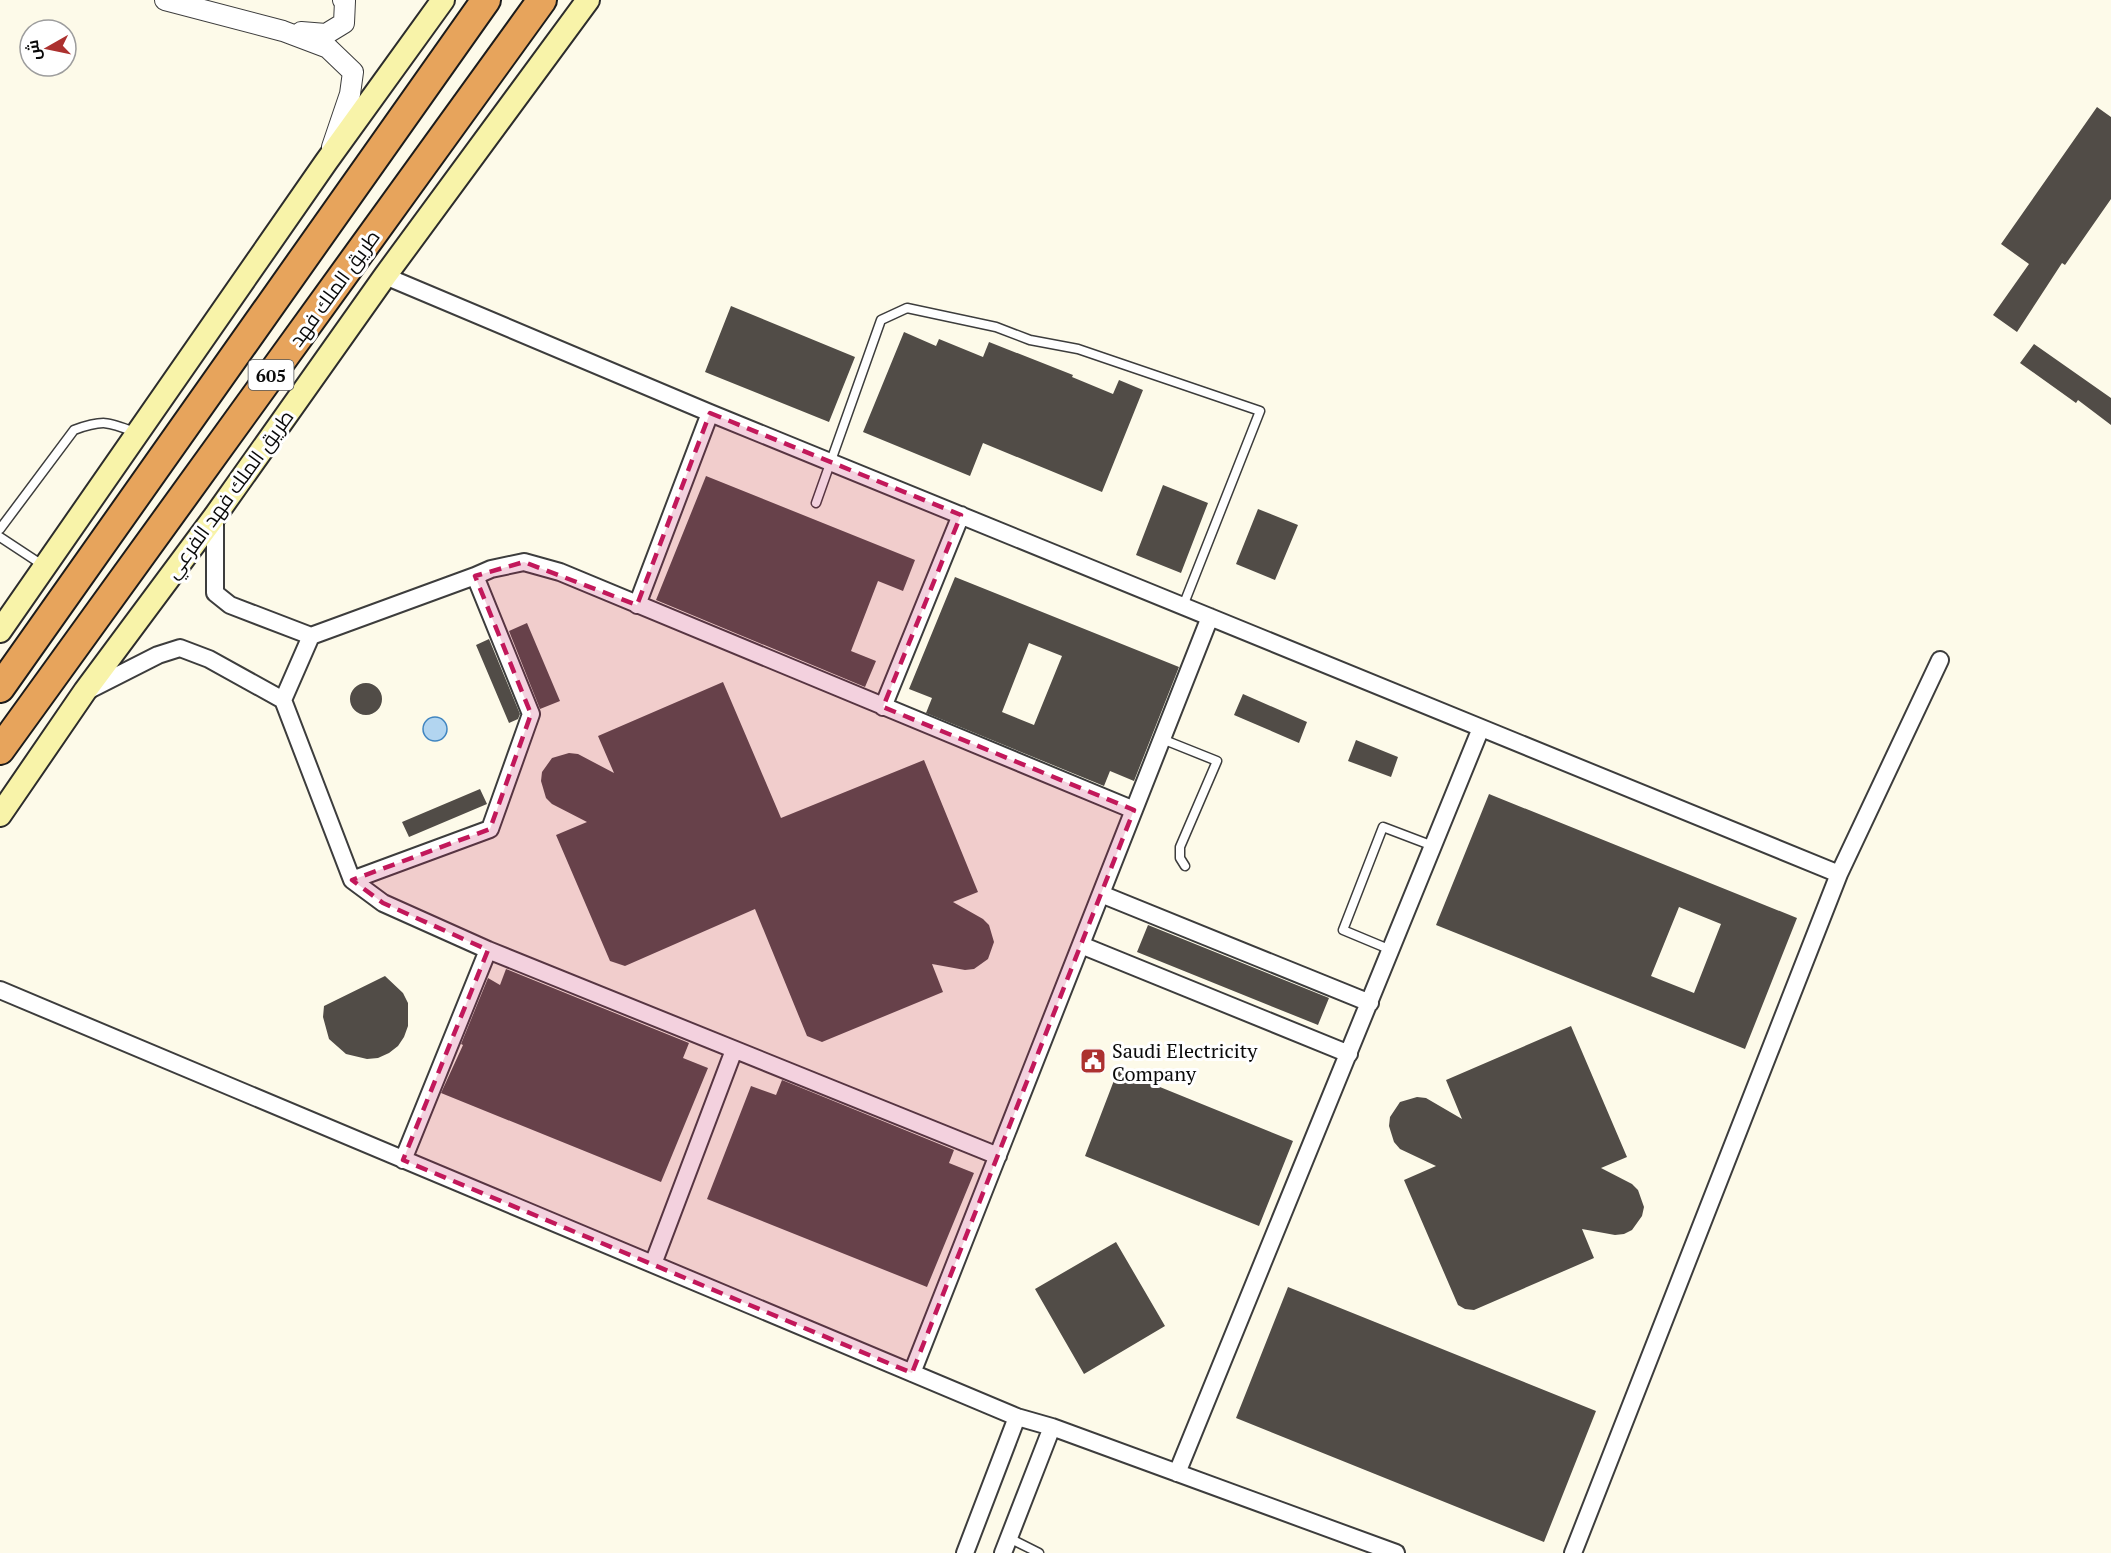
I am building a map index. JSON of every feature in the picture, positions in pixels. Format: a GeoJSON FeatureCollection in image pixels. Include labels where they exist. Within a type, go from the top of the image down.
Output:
{"type":"FeatureCollection","features":[{"type":"Feature","properties":{"kind":"highway","name":"605"},"geometry":{"type":"LineString","coordinates":[[0,688],[486,0]]}},
{"type":"Feature","properties":{"kind":"highway","name":"طريق الملك فهد"},"geometry":{"type":"LineString","coordinates":[[0,750],[542,0]]}},
{"type":"Feature","properties":{"kind":"main road"},"geometry":{"type":"LineString","coordinates":[[0,631],[326,162],[444,0]]}},
{"type":"Feature","properties":{"kind":"main road","name":"طريق الملك فهد الفرعي"},"geometry":{"type":"LineString","coordinates":[[0,814],[85,691],[588,0]]}},
{"type":"Feature","properties":{"kind":"street"},"geometry":{"type":"LineString","coordinates":[[165,0],[283,31],[328,48],[352,72],[350,94],[326,162]]}},
{"type":"Feature","properties":{"kind":"street"},"geometry":{"type":"LineString","coordinates":[[283,31],[326,34],[344,23],[345,1],[343,0]]}},
{"type":"Feature","properties":{"kind":"street"},"geometry":{"type":"LineString","coordinates":[[386,276],[830,462],[1839,874]]}},
{"type":"Feature","properties":{"kind":"street"},"geometry":{"type":"LineString","coordinates":[[637,605],[710,412]]}},
{"type":"Feature","properties":{"kind":"street"},"geometry":{"type":"LineString","coordinates":[[883,707],[961,515]]}},
{"type":"Feature","properties":{"kind":"street"},"geometry":{"type":"LineString","coordinates":[[214,516],[215,593],[230,605],[311,636],[490,569],[524,562],[560,572],[1134,810]]}},
{"type":"Feature","properties":{"kind":"street"},"geometry":{"type":"LineString","coordinates":[[352,880],[490,829],[531,714],[475,576]]}},
{"type":"Feature","properties":{"kind":"street"},"geometry":{"type":"LineString","coordinates":[[912,1373],[1210,617]]}},
{"type":"Feature","properties":{"kind":"street"},"geometry":{"type":"LineString","coordinates":[[283,700],[311,636]]}},
{"type":"Feature","properties":{"kind":"street"},"geometry":{"type":"LineString","coordinates":[[85,691],[180,648],[209,659],[283,700],[352,880],[383,903],[488,950],[998,1156]]}},
{"type":"Feature","properties":{"kind":"street"},"geometry":{"type":"LineString","coordinates":[[1573,1553],[1839,874],[1940,660]]}},
{"type":"Feature","properties":{"kind":"street"},"geometry":{"type":"LineString","coordinates":[[1177,1473],[1481,728]]}},
{"type":"Feature","properties":{"kind":"street"},"geometry":{"type":"LineString","coordinates":[[1101,894],[1370,1003]]}},
{"type":"Feature","properties":{"kind":"street"},"geometry":{"type":"LineString","coordinates":[[1081,945],[1349,1054]]}},
{"type":"Feature","properties":{"kind":"street"},"geometry":{"type":"LineString","coordinates":[[403,1160],[488,950]]}},
{"type":"Feature","properties":{"kind":"street"},"geometry":{"type":"LineString","coordinates":[[0,990],[1017,1417],[1052,1427],[1393,1552]]}},
{"type":"Feature","properties":{"kind":"street"},"geometry":{"type":"LineString","coordinates":[[653,1264],[734,1050]]}},
{"type":"Feature","properties":{"kind":"street"},"geometry":{"type":"LineString","coordinates":[[965,1553],[1017,1417]]}},
{"type":"Feature","properties":{"kind":"street"},"geometry":{"type":"LineString","coordinates":[[1006,1546],[1052,1427]]}},
{"type":"Feature","properties":{"kind":"lane"},"geometry":{"type":"LineString","coordinates":[[816,503],[881,320],[907,308],[996,327],[1030,340],[1078,349],[1260,411],[1183,606]]}},
{"type":"Feature","properties":{"kind":"lane"},"geometry":{"type":"LineString","coordinates":[[0,529],[74,430],[93,423],[109,422],[138,433]]}},
{"type":"Feature","properties":{"kind":"lane"},"geometry":{"type":"LineString","coordinates":[[0,537],[45,567]]}},
{"type":"Feature","properties":{"kind":"lane"},"geometry":{"type":"LineString","coordinates":[[1162,739],[1216,761],[1180,848],[1180,858],[1185,866]]}},
{"type":"Feature","properties":{"kind":"lane"},"geometry":{"type":"LineString","coordinates":[[1391,950],[1343,930],[1383,826],[1433,846]]}},
{"type":"Feature","properties":{"kind":"lane"},"geometry":{"type":"LineString","coordinates":[[1006,1546],[1039,1553]]}},
{"type":"Feature","properties":{"kind":"highlighted area"},"geometry":{"type":"Polygon","coordinates":[[[710,413],[961,515],[883,707],[1134,810],[912,1373],[403,1160],[488,950],[383,903],[352,880],[490,829],[531,714],[475,576],[524,562],[637,605],[710,413]]]}},
{"type":"Feature","properties":{"kind":"water"},"geometry":{"type":"Polygon","coordinates":[[[435,717],[440,718],[446,724],[446,734],[440,740],[435,741],[430,740],[424,734],[423,729],[424,724],[430,718],[435,717]]]}},
{"type":"Feature","properties":{"kind":"building"},"geometry":{"type":"Polygon","coordinates":[[[2097,107],[2111,117],[2111,199],[2065,265],[2062,263],[2017,332],[1993,315],[2029,264],[2001,244],[2097,107]]]}},
{"type":"Feature","properties":{"kind":"building"},"geometry":{"type":"Polygon","coordinates":[[[731,306],[855,357],[829,422],[705,372],[731,306]]]}},
{"type":"Feature","properties":{"kind":"building"},"geometry":{"type":"Polygon","coordinates":[[[904,332],[936,346],[939,339],[983,357],[989,342],[1073,375],[1072,377],[1113,394],[1119,380],[1143,390],[1102,492],[983,443],[970,476],[863,432],[904,332]]]}},
{"type":"Feature","properties":{"kind":"building"},"geometry":{"type":"Polygon","coordinates":[[[2034,344],[2111,398],[2111,425],[2078,400],[2076,403],[2020,363],[2034,344]]]}},
{"type":"Feature","properties":{"kind":"building"},"geometry":{"type":"Polygon","coordinates":[[[706,476],[915,560],[903,591],[878,581],[851,651],[876,661],[865,687],[656,600],[706,476]]]}},
{"type":"Feature","properties":{"kind":"building"},"geometry":{"type":"Polygon","coordinates":[[[1163,485],[1208,503],[1181,573],[1136,555],[1163,485]]]}},
{"type":"Feature","properties":{"kind":"building"},"geometry":{"type":"Polygon","coordinates":[[[1258,509],[1298,525],[1275,580],[1236,564],[1258,509]]]}},
{"type":"Feature","properties":{"kind":"building"},"geometry":{"type":"Polygon","coordinates":[[[955,577],[1179,667],[1134,781],[1110,771],[1104,786],[926,713],[932,698],[909,689],[955,577]],[[1029,643],[1002,712],[1034,725],[1062,656],[1029,643]]]}},
{"type":"Feature","properties":{"kind":"building"},"geometry":{"type":"Polygon","coordinates":[[[527,623],[560,701],[540,709],[509,631],[527,623]]]}},
{"type":"Feature","properties":{"kind":"building"},"geometry":{"type":"Polygon","coordinates":[[[489,639],[520,714],[518,719],[509,723],[476,645],[489,639]]]}},
{"type":"Feature","properties":{"kind":"building"},"geometry":{"type":"Polygon","coordinates":[[[723,682],[781,818],[924,760],[978,892],[953,902],[983,919],[989,925],[994,942],[988,959],[974,969],[965,970],[932,964],[943,992],[822,1042],[807,1036],[755,909],[625,966],[610,961],[556,835],[587,822],[552,804],[546,798],[541,781],[542,772],[552,758],[569,753],[578,754],[614,773],[598,736],[723,682]]]}},
{"type":"Feature","properties":{"kind":"building"},"geometry":{"type":"Polygon","coordinates":[[[366,683],[377,688],[382,699],[377,710],[366,715],[355,710],[350,699],[355,688],[366,683]]]}},
{"type":"Feature","properties":{"kind":"building"},"geometry":{"type":"Polygon","coordinates":[[[1243,694],[1307,722],[1299,743],[1234,715],[1243,694]]]}},
{"type":"Feature","properties":{"kind":"building"},"geometry":{"type":"Polygon","coordinates":[[[1356,740],[1398,757],[1391,777],[1348,761],[1356,740]]]}},
{"type":"Feature","properties":{"kind":"building"},"geometry":{"type":"Polygon","coordinates":[[[480,789],[487,804],[409,837],[402,822],[480,789]]]}},
{"type":"Feature","properties":{"kind":"building"},"geometry":{"type":"Polygon","coordinates":[[[1489,794],[1797,918],[1745,1049],[1436,925],[1489,794]],[[1679,907],[1651,976],[1694,993],[1721,924],[1679,907]]]}},
{"type":"Feature","properties":{"kind":"building"},"geometry":{"type":"Polygon","coordinates":[[[1148,925],[1329,998],[1318,1025],[1137,952],[1148,925]]]}},
{"type":"Feature","properties":{"kind":"building"},"geometry":{"type":"Polygon","coordinates":[[[506,969],[689,1043],[683,1058],[708,1068],[661,1182],[441,1093],[463,1045],[461,1044],[488,978],[500,985],[506,969]]]}},
{"type":"Feature","properties":{"kind":"building"},"geometry":{"type":"Polygon","coordinates":[[[385,976],[403,993],[408,1003],[408,1026],[404,1037],[398,1046],[378,1058],[367,1059],[346,1054],[329,1039],[323,1017],[324,1006],[385,976]]]}},
{"type":"Feature","properties":{"kind":"building"},"geometry":{"type":"Polygon","coordinates":[[[1571,1026],[1627,1157],[1601,1168],[1632,1184],[1638,1190],[1644,1207],[1642,1216],[1632,1230],[1624,1234],[1615,1235],[1582,1229],[1594,1258],[1474,1310],[1465,1309],[1458,1305],[1404,1180],[1436,1166],[1400,1149],[1394,1142],[1389,1126],[1390,1117],[1400,1102],[1417,1097],[1426,1098],[1462,1119],[1446,1080],[1571,1026]]]}},
{"type":"Feature","properties":{"kind":"building"},"geometry":{"type":"Polygon","coordinates":[[[1118,1070],[1293,1141],[1259,1226],[1085,1156],[1118,1070]]]}},
{"type":"Feature","properties":{"kind":"building"},"geometry":{"type":"Polygon","coordinates":[[[782,1080],[954,1150],[949,1163],[974,1173],[927,1287],[707,1199],[751,1086],[776,1095],[782,1080]]]}},
{"type":"Feature","properties":{"kind":"building"},"geometry":{"type":"Polygon","coordinates":[[[1116,1242],[1165,1326],[1084,1374],[1035,1289],[1116,1242]]]}},
{"type":"Feature","properties":{"kind":"building"},"geometry":{"type":"Polygon","coordinates":[[[1288,1287],[1596,1411],[1544,1542],[1236,1418],[1288,1287]]]}},
{"type":"Feature","properties":{"kind":"place","name":"Saudi Electricity Company"},"geometry":{"type":"Point","coordinates":[1093,1061]}}]}
